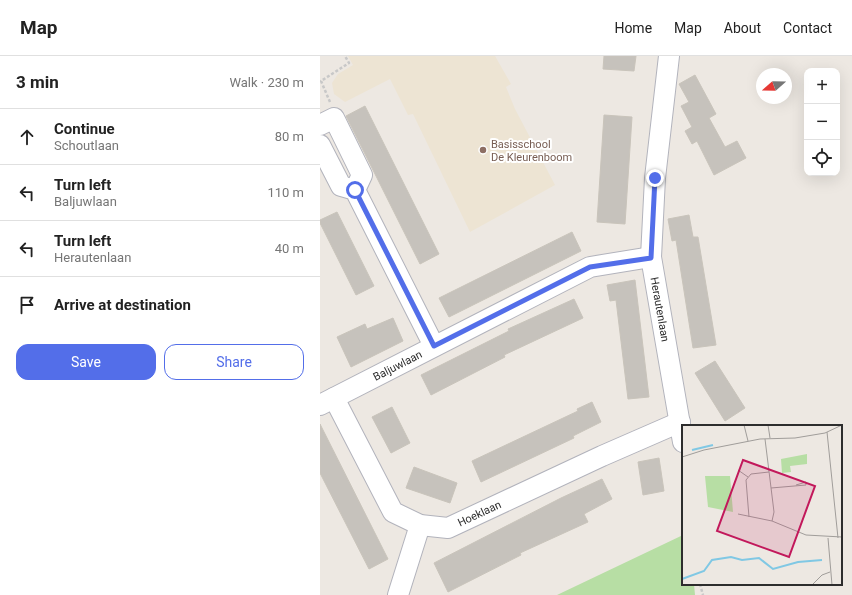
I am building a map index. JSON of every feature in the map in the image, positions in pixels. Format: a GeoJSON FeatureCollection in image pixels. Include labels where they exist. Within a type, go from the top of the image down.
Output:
{"type":"FeatureCollection","features":[{"type":"Feature","properties":{"kind":"street","name":"Herautenlaan"},"geometry":{"type":"LineString","coordinates":[[668,56],[655,178],[651,258],[682,435]]}},
{"type":"Feature","properties":{"kind":"street"},"geometry":{"type":"LineString","coordinates":[[327,122],[362,175],[355,190]]}},
{"type":"Feature","properties":{"kind":"street"},"geometry":{"type":"LineString","coordinates":[[320,145],[341,186],[355,190],[434,346]]}},
{"type":"Feature","properties":{"kind":"street","name":"Baljuwlaan"},"geometry":{"type":"LineString","coordinates":[[327,402],[590,267],[651,258]]}},
{"type":"Feature","properties":{"kind":"street","name":"Hoeklaan"},"geometry":{"type":"LineString","coordinates":[[327,402],[393,512],[420,525],[448,528],[602,456],[680,422]]}},
{"type":"Feature","properties":{"kind":"street"},"geometry":{"type":"LineString","coordinates":[[398,595],[420,525]]}},
{"type":"Feature","properties":{"kind":"path"},"geometry":{"type":"LineString","coordinates":[[327,122],[329,97],[320,81],[349,63],[345,56]]}},
{"type":"Feature","properties":{"kind":"path"},"geometry":{"type":"LineString","coordinates":[[700,585],[702,595]]}},
{"type":"Feature","properties":{"kind":"shaded area","name":"Basisschool De Kleurenboom"},"geometry":{"type":"Polygon","coordinates":[[[348,56],[495,56],[511,84],[506,87],[515,109],[555,185],[470,232],[413,114],[408,115],[390,79],[345,102],[334,94],[332,83],[338,74],[353,65],[348,56]]]}},
{"type":"Feature","properties":{"kind":"green space"},"geometry":{"type":"Polygon","coordinates":[[[682,535],[682,585],[694,585],[695,595],[557,595],[682,535]]]}},
{"type":"Feature","properties":{"kind":"building"},"geometry":{"type":"Polygon","coordinates":[[[604,56],[636,56],[634,71],[603,69],[604,56]]]}},
{"type":"Feature","properties":{"kind":"building"},"geometry":{"type":"Polygon","coordinates":[[[695,75],[716,114],[709,118],[725,147],[737,141],[746,158],[714,175],[697,141],[692,144],[685,131],[692,127],[681,106],[689,102],[679,84],[695,75]]]}},
{"type":"Feature","properties":{"kind":"building"},"geometry":{"type":"Polygon","coordinates":[[[365,106],[439,254],[420,264],[346,116],[365,106]]]}},
{"type":"Feature","properties":{"kind":"building"},"geometry":{"type":"Polygon","coordinates":[[[604,115],[632,117],[625,224],[597,222],[604,115]]]}},
{"type":"Feature","properties":{"kind":"building"},"geometry":{"type":"Polygon","coordinates":[[[337,212],[374,286],[356,295],[320,223],[320,220],[337,212]]]}},
{"type":"Feature","properties":{"kind":"building"},"geometry":{"type":"Polygon","coordinates":[[[689,215],[693,237],[698,237],[716,345],[693,348],[676,240],[672,241],[668,219],[689,215]]]}},
{"type":"Feature","properties":{"kind":"building"},"geometry":{"type":"Polygon","coordinates":[[[572,232],[581,251],[449,317],[439,298],[572,232]]]}},
{"type":"Feature","properties":{"kind":"building"},"geometry":{"type":"Polygon","coordinates":[[[635,280],[649,397],[628,399],[616,300],[610,301],[607,285],[635,280]]]}},
{"type":"Feature","properties":{"kind":"building"},"geometry":{"type":"Polygon","coordinates":[[[574,299],[583,318],[504,355],[505,357],[431,395],[421,375],[509,331],[508,329],[574,299]]]}},
{"type":"Feature","properties":{"kind":"building"},"geometry":{"type":"Polygon","coordinates":[[[393,318],[403,341],[351,367],[337,337],[365,324],[367,329],[393,318]]]}},
{"type":"Feature","properties":{"kind":"building"},"geometry":{"type":"Polygon","coordinates":[[[715,361],[745,408],[725,421],[695,373],[715,361]]]}},
{"type":"Feature","properties":{"kind":"building"},"geometry":{"type":"Polygon","coordinates":[[[592,402],[601,422],[573,436],[574,438],[481,482],[472,461],[578,411],[577,409],[592,402]]]}},
{"type":"Feature","properties":{"kind":"building"},"geometry":{"type":"Polygon","coordinates":[[[392,407],[410,443],[391,453],[372,417],[392,407]]]}},
{"type":"Feature","properties":{"kind":"building"},"geometry":{"type":"Polygon","coordinates":[[[320,424],[388,559],[369,569],[320,473],[320,424]]]}},
{"type":"Feature","properties":{"kind":"building"},"geometry":{"type":"Polygon","coordinates":[[[659,458],[664,491],[643,495],[638,462],[659,458]]]}},
{"type":"Feature","properties":{"kind":"building"},"geometry":{"type":"Polygon","coordinates":[[[414,467],[457,483],[450,503],[406,488],[414,467]]]}},
{"type":"Feature","properties":{"kind":"building"},"geometry":{"type":"Polygon","coordinates":[[[602,479],[612,499],[584,514],[588,522],[520,553],[521,555],[448,592],[434,563],[561,498],[602,479]]]}},
{"type":"Feature","properties":{"kind":"place","name":"Basisschool De Kleurenboom"},"geometry":{"type":"Point","coordinates":[483,150]}},
{"type":"Feature","properties":{"kind":"route"},"geometry":{"type":"LineString","coordinates":[[355,190],[434,346],[590,267],[651,258],[655,178]]}}]}
